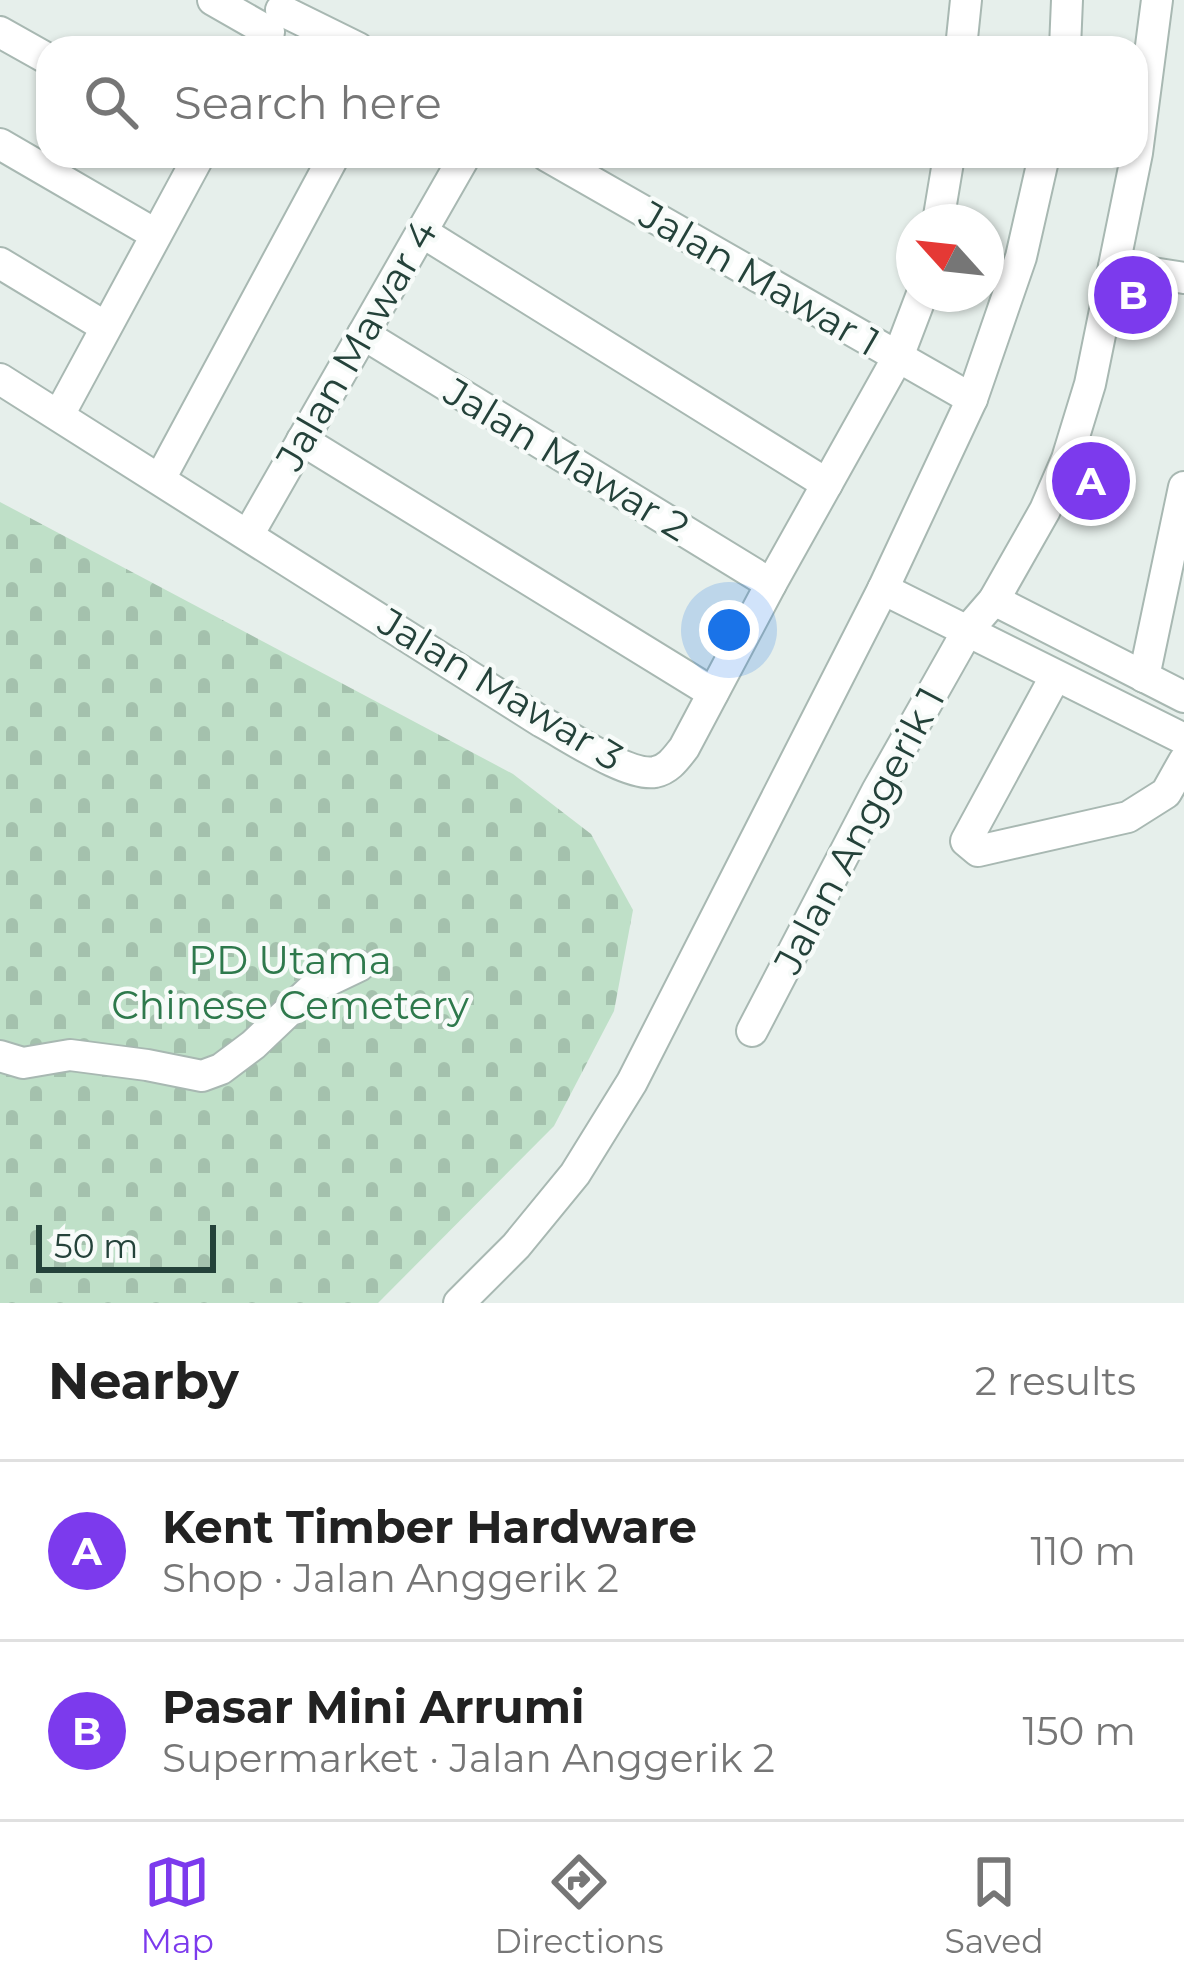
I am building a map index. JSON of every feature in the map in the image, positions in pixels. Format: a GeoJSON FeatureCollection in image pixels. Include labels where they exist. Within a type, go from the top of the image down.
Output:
{"type":"FeatureCollection","features":[{"type":"Feature","properties":{"kind":"street"},"geometry":{"type":"LineString","coordinates":[[213,0],[319,36]]}},
{"type":"Feature","properties":{"kind":"street"},"geometry":{"type":"LineString","coordinates":[[962,36],[966,0]]}},
{"type":"Feature","properties":{"kind":"street"},"geometry":{"type":"LineString","coordinates":[[1066,36],[1067,0]]}},
{"type":"Feature","properties":{"kind":"street","name":"Jalan Anggerik 1"},"geometry":{"type":"LineString","coordinates":[[1148,69],[1157,0]]}},
{"type":"Feature","properties":{"kind":"street"},"geometry":{"type":"LineString","coordinates":[[0,32],[36,52]]}},
{"type":"Feature","properties":{"kind":"street"},"geometry":{"type":"LineString","coordinates":[[0,145],[36,166]]}},
{"type":"Feature","properties":{"kind":"street"},"geometry":{"type":"LineString","coordinates":[[40,168],[155,234]]}},
{"type":"Feature","properties":{"kind":"street"},"geometry":{"type":"LineString","coordinates":[[59,415],[192,168]]}},
{"type":"Feature","properties":{"kind":"street"},"geometry":{"type":"LineString","coordinates":[[160,478],[328,168]]}},
{"type":"Feature","properties":{"kind":"street","name":"Jalan Mawar 4"},"geometry":{"type":"LineString","coordinates":[[248,535],[458,168]]}},
{"type":"Feature","properties":{"kind":"street","name":"Jalan Mawar 1"},"geometry":{"type":"LineString","coordinates":[[569,168],[972,399]]}},
{"type":"Feature","properties":{"kind":"street"},"geometry":{"type":"LineString","coordinates":[[941,204],[947,168]]}},
{"type":"Feature","properties":{"kind":"street"},"geometry":{"type":"LineString","coordinates":[[459,1303],[516,1246],[575,1174],[632,1082],[883,589],[972,399],[1021,257],[1041,168]]}},
{"type":"Feature","properties":{"kind":"street","name":"Jalan Anggerik 1"},"geometry":{"type":"LineString","coordinates":[[752,1031],[877,790],[968,630],[994,600],[1045,510],[1090,384],[1134,168]]}},
{"type":"Feature","properties":{"kind":"street"},"geometry":{"type":"LineString","coordinates":[[422,232],[827,484]]}},
{"type":"Feature","properties":{"kind":"street"},"geometry":{"type":"LineString","coordinates":[[0,263],[104,326]]}},
{"type":"Feature","properties":{"kind":"street"},"geometry":{"type":"LineString","coordinates":[[1114,267],[1184,278]]}},
{"type":"Feature","properties":{"kind":"street","name":"Jalan Mawar 3"},"geometry":{"type":"LineString","coordinates":[[0,379],[542,722],[624,766],[651,773],[669,766],[684,748],[898,357],[915,312]]}},
{"type":"Feature","properties":{"kind":"street","name":"Jalan Mawar 2"},"geometry":{"type":"LineString","coordinates":[[363,334],[771,584]]}},
{"type":"Feature","properties":{"kind":"street"},"geometry":{"type":"LineString","coordinates":[[302,440],[713,693]]}},
{"type":"Feature","properties":{"kind":"street"},"geometry":{"type":"LineString","coordinates":[[1144,676],[1184,487]]}},
{"type":"Feature","properties":{"kind":"street"},"geometry":{"type":"LineString","coordinates":[[883,589],[1184,740]]}},
{"type":"Feature","properties":{"kind":"street"},"geometry":{"type":"LineString","coordinates":[[994,600],[1184,697]]}},
{"type":"Feature","properties":{"kind":"street"},"geometry":{"type":"LineString","coordinates":[[1055,676],[966,841],[978,851],[1128,817],[1166,793],[1184,761]]}},
{"type":"Feature","properties":{"kind":"street"},"geometry":{"type":"LineString","coordinates":[[0,1056],[22,1063],[70,1055],[202,1076],[221,1069],[253,1045],[313,988],[358,966]]}},
{"type":"Feature","properties":{"kind":"green space","name":"PD Utama Chinese Cemetery"},"geometry":{"type":"Polygon","coordinates":[[[0,502],[513,774],[591,834],[633,910],[614,1011],[554,1126],[378,1303],[0,1303],[0,502]]]}},
{"type":"Feature","properties":{"kind":"place","name":"Pasar Mini Arrumi"},"geometry":{"type":"Point","coordinates":[1133,295]}},
{"type":"Feature","properties":{"kind":"place","name":"Kent Timber Hardware"},"geometry":{"type":"Point","coordinates":[1091,481]}}]}
